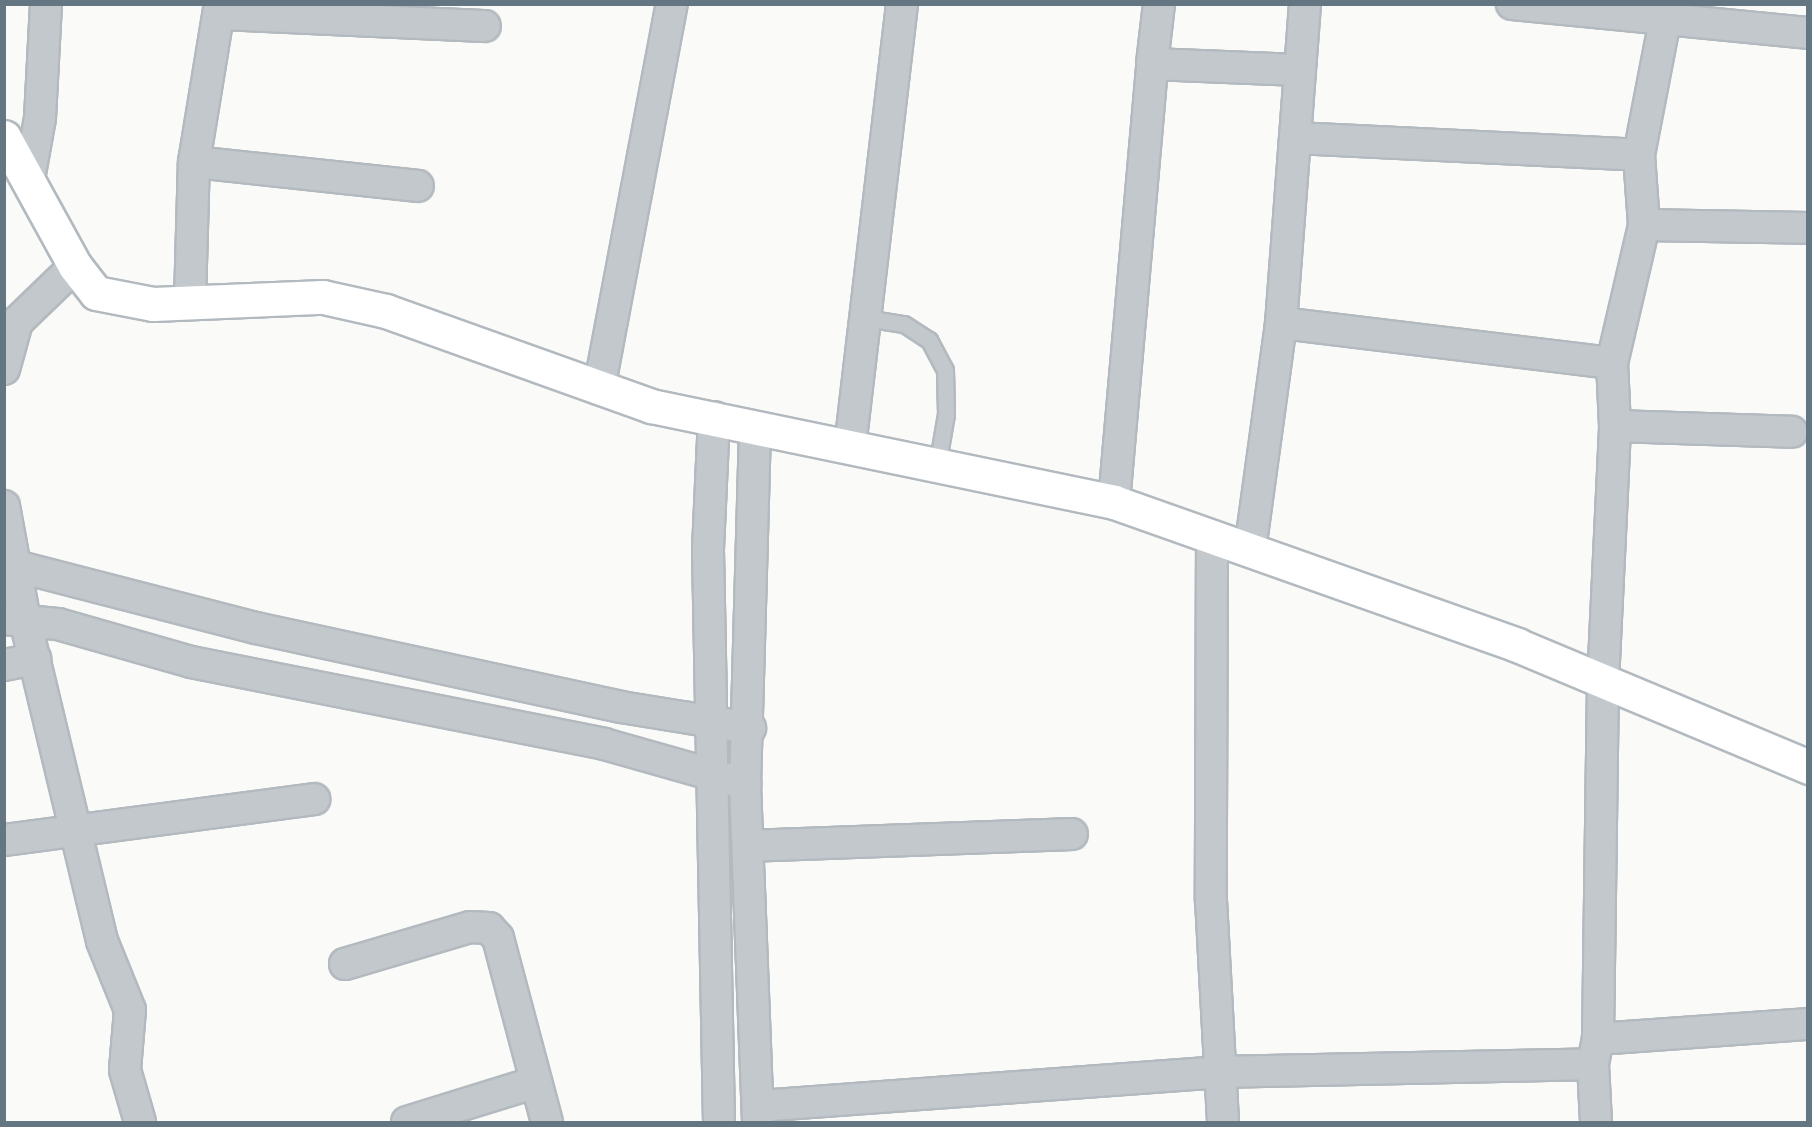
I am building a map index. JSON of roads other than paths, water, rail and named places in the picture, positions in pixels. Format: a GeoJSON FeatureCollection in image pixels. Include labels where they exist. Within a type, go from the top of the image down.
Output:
{"type":"FeatureCollection","features":[{"type":"Feature","properties":{"kind":"street"},"geometry":{"type":"LineString","coordinates":[[28,179],[40,118],[46,4]]}},
{"type":"Feature","properties":{"kind":"street"},"geometry":{"type":"LineString","coordinates":[[599,389],[672,4]]}},
{"type":"Feature","properties":{"kind":"street"},"geometry":{"type":"LineString","coordinates":[[850,447],[902,4]]}},
{"type":"Feature","properties":{"kind":"street"},"geometry":{"type":"LineString","coordinates":[[1114,502],[1159,4]]}},
{"type":"Feature","properties":{"kind":"street"},"geometry":{"type":"LineString","coordinates":[[1250,550],[1281,323],[1305,4]]}},
{"type":"Feature","properties":{"kind":"street"},"geometry":{"type":"LineString","coordinates":[[1512,4],[1668,11],[1808,33]]}},
{"type":"Feature","properties":{"kind":"street"},"geometry":{"type":"LineString","coordinates":[[190,301],[194,162],[221,9],[485,26]]}},
{"type":"Feature","properties":{"kind":"street"},"geometry":{"type":"LineString","coordinates":[[1596,1122],[1603,683],[1615,426],[1612,363],[1644,225],[1639,155],[1668,11]]}},
{"type":"Feature","properties":{"kind":"street"},"geometry":{"type":"LineString","coordinates":[[1152,64],[1299,70]]}},
{"type":"Feature","properties":{"kind":"street"},"geometry":{"type":"LineString","coordinates":[[4,137],[75,266],[96,293],[153,304],[323,297],[386,311],[651,406],[714,417],[755,429],[1114,502],[1517,645],[1808,767]]}},
{"type":"Feature","properties":{"kind":"street"},"geometry":{"type":"LineString","coordinates":[[1294,138],[1639,155]]}},
{"type":"Feature","properties":{"kind":"street"},"geometry":{"type":"LineString","coordinates":[[194,162],[418,186]]}},
{"type":"Feature","properties":{"kind":"street"},"geometry":{"type":"LineString","coordinates":[[1644,225],[1808,228]]}},
{"type":"Feature","properties":{"kind":"street"},"geometry":{"type":"LineString","coordinates":[[4,369],[17,322],[75,266]]}},
{"type":"Feature","properties":{"kind":"street"},"geometry":{"type":"LineString","coordinates":[[1281,323],[1612,363]]}},
{"type":"Feature","properties":{"kind":"street"},"geometry":{"type":"LineString","coordinates":[[714,417],[710,719],[715,774],[719,1122]]}},
{"type":"Feature","properties":{"kind":"street"},"geometry":{"type":"LineString","coordinates":[[1615,426],[1792,432]]}},
{"type":"Feature","properties":{"kind":"street"},"geometry":{"type":"LineString","coordinates":[[755,429],[750,728],[746,784],[758,1114],[1220,1072],[1596,1051],[1808,1024]]}},
{"type":"Feature","properties":{"kind":"street"},"geometry":{"type":"LineString","coordinates":[[4,506],[15,620],[35,659],[102,941],[130,1010],[125,1070],[140,1122]]}},
{"type":"Feature","properties":{"kind":"street"},"geometry":{"type":"LineString","coordinates":[[1212,537],[1211,900],[1223,1122]]}},
{"type":"Feature","properties":{"kind":"street"},"geometry":{"type":"LineString","coordinates":[[10,563],[256,628],[621,707],[710,719],[750,728]]}},
{"type":"Feature","properties":{"kind":"street"},"geometry":{"type":"LineString","coordinates":[[15,620],[58,624],[191,662],[380,704],[604,744],[746,784]]}},
{"type":"Feature","properties":{"kind":"street"},"geometry":{"type":"LineString","coordinates":[[4,664],[35,659]]}},
{"type":"Feature","properties":{"kind":"street"},"geometry":{"type":"LineString","coordinates":[[4,840],[314,799]]}},
{"type":"Feature","properties":{"kind":"street"},"geometry":{"type":"LineString","coordinates":[[748,846],[1072,834]]}},
{"type":"Feature","properties":{"kind":"street"},"geometry":{"type":"LineString","coordinates":[[345,964],[470,927],[489,928],[498,938],[547,1122]]}},
{"type":"Feature","properties":{"kind":"street"},"geometry":{"type":"LineString","coordinates":[[407,1122],[536,1082]]}},
{"type":"Feature","properties":{"kind":"lane"},"geometry":{"type":"LineString","coordinates":[[865,318],[904,324],[929,340],[945,370],[946,414],[937,466]]}}]}
